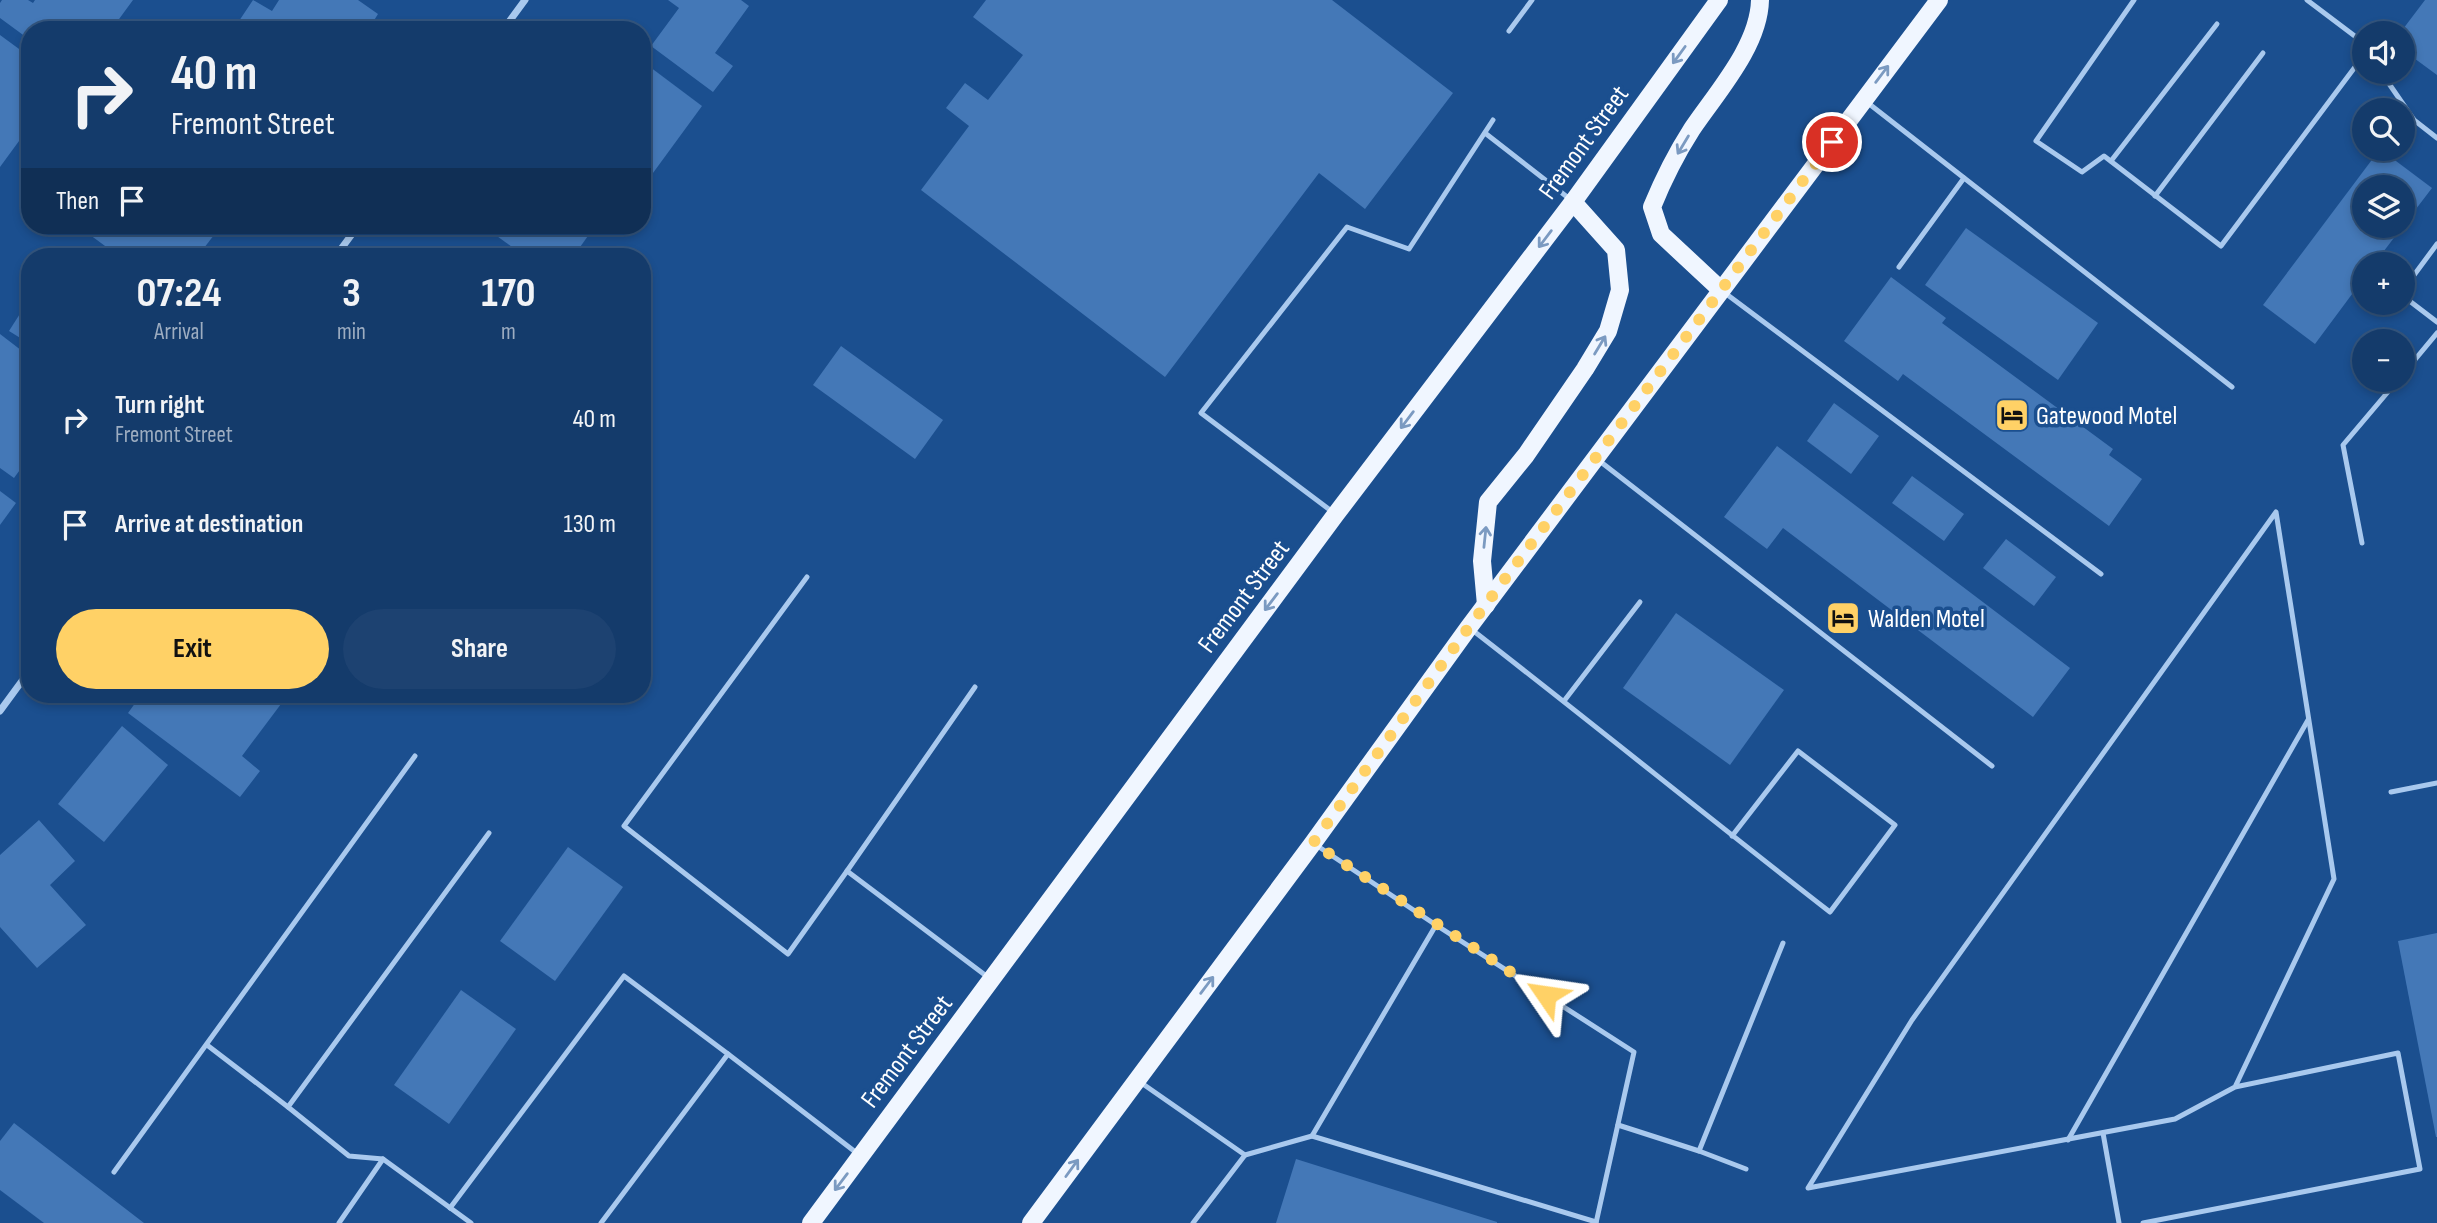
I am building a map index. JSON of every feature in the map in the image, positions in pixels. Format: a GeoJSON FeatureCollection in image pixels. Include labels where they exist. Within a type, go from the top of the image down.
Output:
{"type":"FeatureCollection","features":[{"type":"Feature","properties":{"kind":"main road","name":"Fremont Street"},"geometry":{"type":"LineString","coordinates":[[811,1223],[1336,514],[1573,202],[1719,0]]}},
{"type":"Feature","properties":{"kind":"main road"},"geometry":{"type":"LineString","coordinates":[[1721,290],[1661,234],[1652,207],[1666,173],[1744,53],[1760,11],[1760,0]]}},
{"type":"Feature","properties":{"kind":"main road"},"geometry":{"type":"LineString","coordinates":[[1031,1223],[1313,843],[1469,627],[1939,0]]}},
{"type":"Feature","properties":{"kind":"main road"},"geometry":{"type":"LineString","coordinates":[[1486,605],[1482,561],[1488,502],[1526,455],[1585,369],[1608,331],[1620,290],[1615,250],[1573,202]]}},
{"type":"Feature","properties":{"kind":"street"},"geometry":{"type":"LineString","coordinates":[[510,21],[525,0]]}},
{"type":"Feature","properties":{"kind":"street"},"geometry":{"type":"LineString","coordinates":[[0,710],[21,682]]}},
{"type":"Feature","properties":{"kind":"lane"},"geometry":{"type":"LineString","coordinates":[[1509,31],[1532,0]]}},
{"type":"Feature","properties":{"kind":"lane"},"geometry":{"type":"LineString","coordinates":[[2134,0],[2036,141],[2082,172],[2104,156],[2221,246],[2352,71]]}},
{"type":"Feature","properties":{"kind":"lane"},"geometry":{"type":"LineString","coordinates":[[2307,0],[2352,34]]}},
{"type":"Feature","properties":{"kind":"lane"},"geometry":{"type":"LineString","coordinates":[[2111,160],[2217,24]]}},
{"type":"Feature","properties":{"kind":"lane"},"geometry":{"type":"LineString","coordinates":[[2155,195],[2263,53]]}},
{"type":"Feature","properties":{"kind":"lane"},"geometry":{"type":"LineString","coordinates":[[2389,84],[2414,120],[2437,138]]}},
{"type":"Feature","properties":{"kind":"lane"},"geometry":{"type":"LineString","coordinates":[[1863,99],[2232,387]]}},
{"type":"Feature","properties":{"kind":"lane"},"geometry":{"type":"LineString","coordinates":[[1336,514],[1201,413],[1347,227],[1409,249],[1493,120]]}},
{"type":"Feature","properties":{"kind":"lane"},"geometry":{"type":"LineString","coordinates":[[1485,133],[1573,202]]}},
{"type":"Feature","properties":{"kind":"lane"},"geometry":{"type":"LineString","coordinates":[[1899,268],[1964,178]]}},
{"type":"Feature","properties":{"kind":"lane"},"geometry":{"type":"LineString","coordinates":[[2415,274],[2437,244]]}},
{"type":"Feature","properties":{"kind":"lane"},"geometry":{"type":"LineString","coordinates":[[1721,290],[2101,574]]}},
{"type":"Feature","properties":{"kind":"lane"},"geometry":{"type":"LineString","coordinates":[[2415,305],[2437,322]]}},
{"type":"Feature","properties":{"kind":"lane"},"geometry":{"type":"LineString","coordinates":[[2415,360],[2437,333]]}},
{"type":"Feature","properties":{"kind":"lane"},"geometry":{"type":"LineString","coordinates":[[2362,543],[2343,445],[2388,392]]}},
{"type":"Feature","properties":{"kind":"lane"},"geometry":{"type":"LineString","coordinates":[[1595,458],[1992,766]]}},
{"type":"Feature","properties":{"kind":"lane"},"geometry":{"type":"LineString","coordinates":[[2143,1223],[2420,1169],[2398,1053],[2235,1087],[2175,1119],[1808,1188],[1912,1020],[2276,512],[2334,879],[2235,1087]]}},
{"type":"Feature","properties":{"kind":"lane"},"geometry":{"type":"LineString","coordinates":[[807,577],[624,826],[788,954],[975,687]]}},
{"type":"Feature","properties":{"kind":"lane"},"geometry":{"type":"LineString","coordinates":[[1564,701],[1640,602]]}},
{"type":"Feature","properties":{"kind":"lane"},"geometry":{"type":"LineString","coordinates":[[1469,627],[1732,836],[1830,912],[1895,825],[1798,751],[1732,836]]}},
{"type":"Feature","properties":{"kind":"lane"},"geometry":{"type":"LineString","coordinates":[[2068,1140],[2309,719]]}},
{"type":"Feature","properties":{"kind":"lane"},"geometry":{"type":"LineString","coordinates":[[114,1172],[415,755]]}},
{"type":"Feature","properties":{"kind":"lane"},"geometry":{"type":"LineString","coordinates":[[2391,792],[2437,783]]}},
{"type":"Feature","properties":{"kind":"lane"},"geometry":{"type":"LineString","coordinates":[[288,1107],[489,833]]}},
{"type":"Feature","properties":{"kind":"lane"},"geometry":{"type":"LineString","coordinates":[[1193,1223],[1245,1155],[1312,1136],[1596,1222],[1634,1052],[1313,843]]}},
{"type":"Feature","properties":{"kind":"lane"},"geometry":{"type":"LineString","coordinates":[[847,871],[992,979]]}},
{"type":"Feature","properties":{"kind":"lane"},"geometry":{"type":"LineString","coordinates":[[1312,1136],[1436,925]]}},
{"type":"Feature","properties":{"kind":"lane"},"geometry":{"type":"LineString","coordinates":[[1699,1151],[1783,943]]}},
{"type":"Feature","properties":{"kind":"lane"},"geometry":{"type":"LineString","coordinates":[[450,1208],[624,976],[861,1156]]}},
{"type":"Feature","properties":{"kind":"lane"},"geometry":{"type":"LineString","coordinates":[[207,1045],[349,1156],[383,1159],[471,1223]]}},
{"type":"Feature","properties":{"kind":"lane"},"geometry":{"type":"LineString","coordinates":[[601,1223],[728,1054]]}},
{"type":"Feature","properties":{"kind":"lane"},"geometry":{"type":"LineString","coordinates":[[1136,1080],[1245,1155]]}},
{"type":"Feature","properties":{"kind":"lane"},"geometry":{"type":"LineString","coordinates":[[1618,1125],[1746,1169]]}},
{"type":"Feature","properties":{"kind":"lane"},"geometry":{"type":"LineString","coordinates":[[2103,1133],[2119,1223]]}},
{"type":"Feature","properties":{"kind":"lane"},"geometry":{"type":"LineString","coordinates":[[340,1223],[383,1159]]}},
{"type":"Feature","properties":{"kind":"building"},"geometry":{"type":"Polygon","coordinates":[[[2,0],[28,0],[33,3],[35,0],[133,0],[118,21],[21,21],[21,33],[0,18],[2,0]]]}},
{"type":"Feature","properties":{"kind":"building"},"geometry":{"type":"Polygon","coordinates":[[[253,0],[272,11],[279,0],[358,0],[378,14],[374,21],[239,21],[253,0]]]}},
{"type":"Feature","properties":{"kind":"building"},"geometry":{"type":"Polygon","coordinates":[[[668,0],[741,0],[749,6],[715,53],[733,66],[713,92],[651,46],[679,8],[668,0]]]}},
{"type":"Feature","properties":{"kind":"building"},"geometry":{"type":"Polygon","coordinates":[[[986,0],[1332,0],[1453,93],[1365,209],[1319,173],[1165,377],[921,190],[969,126],[946,108],[965,83],[988,100],[1023,55],[973,17],[986,0]]]}},
{"type":"Feature","properties":{"kind":"building"},"geometry":{"type":"Polygon","coordinates":[[[2425,0],[2437,0],[2437,75],[2415,59],[2415,21],[2409,21],[2425,0]]]}},
{"type":"Feature","properties":{"kind":"building"},"geometry":{"type":"Polygon","coordinates":[[[0,35],[21,50],[21,138],[0,167],[0,35]]]}},
{"type":"Feature","properties":{"kind":"building"},"geometry":{"type":"Polygon","coordinates":[[[651,68],[702,106],[651,176],[651,68]]]}},
{"type":"Feature","properties":{"kind":"building"},"geometry":{"type":"Polygon","coordinates":[[[2371,161],[2396,161],[2415,175],[2360,175],[2371,161]]]}},
{"type":"Feature","properties":{"kind":"building"},"geometry":{"type":"Polygon","coordinates":[[[2415,175],[2432,188],[2415,210],[2415,175]]]}},
{"type":"Feature","properties":{"kind":"building"},"geometry":{"type":"Polygon","coordinates":[[[2352,186],[2352,238],[2394,238],[2383,252],[2352,252],[2352,294],[2315,344],[2263,305],[2352,186]]]}},
{"type":"Feature","properties":{"kind":"building"},"geometry":{"type":"Polygon","coordinates":[[[1966,228],[2098,323],[2058,380],[1925,285],[1966,228]]]}},
{"type":"Feature","properties":{"kind":"building"},"geometry":{"type":"Polygon","coordinates":[[[90,235],[214,235],[204,248],[108,248],[90,235]]]}},
{"type":"Feature","properties":{"kind":"building"},"geometry":{"type":"Polygon","coordinates":[[[495,235],[589,235],[579,248],[514,248],[495,235]]]}},
{"type":"Feature","properties":{"kind":"building","name":"Gatewood Motel"},"geometry":{"type":"Polygon","coordinates":[[[1891,277],[1946,318],[1942,323],[2113,449],[2109,455],[2142,479],[2109,526],[1903,374],[1898,381],[1844,341],[1891,277]]]}},
{"type":"Feature","properties":{"kind":"building"},"geometry":{"type":"Polygon","coordinates":[[[21,312],[21,338],[9,331],[21,312]]]}},
{"type":"Feature","properties":{"kind":"building"},"geometry":{"type":"Polygon","coordinates":[[[0,334],[21,350],[21,468],[14,478],[0,468],[0,334]]]}},
{"type":"Feature","properties":{"kind":"building"},"geometry":{"type":"Polygon","coordinates":[[[841,346],[943,420],[915,459],[813,385],[841,346]]]}},
{"type":"Feature","properties":{"kind":"building"},"geometry":{"type":"Polygon","coordinates":[[[1834,403],[1879,436],[1851,474],[1807,441],[1834,403]]]}},
{"type":"Feature","properties":{"kind":"building"},"geometry":{"type":"Polygon","coordinates":[[[1777,446],[2070,668],[2033,717],[1783,528],[1767,549],[1724,517],[1777,446]]]}},
{"type":"Feature","properties":{"kind":"building"},"geometry":{"type":"Polygon","coordinates":[[[1912,476],[1964,514],[1944,541],[1892,503],[1912,476]]]}},
{"type":"Feature","properties":{"kind":"building"},"geometry":{"type":"Polygon","coordinates":[[[0,491],[16,503],[0,525],[0,491]]]}},
{"type":"Feature","properties":{"kind":"building"},"geometry":{"type":"Polygon","coordinates":[[[2006,539],[2056,577],[2034,606],[1983,568],[2006,539]]]}},
{"type":"Feature","properties":{"kind":"building"},"geometry":{"type":"Polygon","coordinates":[[[1676,613],[1784,690],[1730,765],[1623,688],[1676,613]]]}},
{"type":"Feature","properties":{"kind":"building"},"geometry":{"type":"Polygon","coordinates":[[[135,703],[282,703],[242,756],[260,771],[240,797],[128,713],[135,703]]]}},
{"type":"Feature","properties":{"kind":"building"},"geometry":{"type":"Polygon","coordinates":[[[122,726],[168,765],[104,842],[58,804],[122,726]]]}},
{"type":"Feature","properties":{"kind":"building"},"geometry":{"type":"Polygon","coordinates":[[[39,820],[75,861],[50,885],[86,925],[37,968],[0,927],[0,855],[39,820]]]}},
{"type":"Feature","properties":{"kind":"building"},"geometry":{"type":"Polygon","coordinates":[[[568,847],[623,887],[555,981],[500,941],[568,847]]]}},
{"type":"Feature","properties":{"kind":"building"},"geometry":{"type":"Polygon","coordinates":[[[2437,933],[2437,1137],[2436,1137],[2398,941],[2437,933]]]}},
{"type":"Feature","properties":{"kind":"building"},"geometry":{"type":"Polygon","coordinates":[[[461,990],[516,1029],[449,1124],[394,1085],[461,990]]]}},
{"type":"Feature","properties":{"kind":"building"},"geometry":{"type":"Polygon","coordinates":[[[14,1123],[144,1223],[44,1223],[0,1190],[0,1141],[14,1123]]]}},
{"type":"Feature","properties":{"kind":"building"},"geometry":{"type":"Polygon","coordinates":[[[1296,1159],[1497,1222],[1497,1223],[1276,1223],[1296,1159]]]}},
{"type":"Feature","properties":{"kind":"place","name":"Gatewood Motel"},"geometry":{"type":"Point","coordinates":[2012,415]}},
{"type":"Feature","properties":{"kind":"place","name":"Walden Motel"},"geometry":{"type":"Point","coordinates":[1843,618]}},
{"type":"Feature","properties":{"kind":"route"},"geometry":{"type":"LineString","coordinates":[[1546,995],[1313,843],[1469,627],[1832,142]]}}]}
